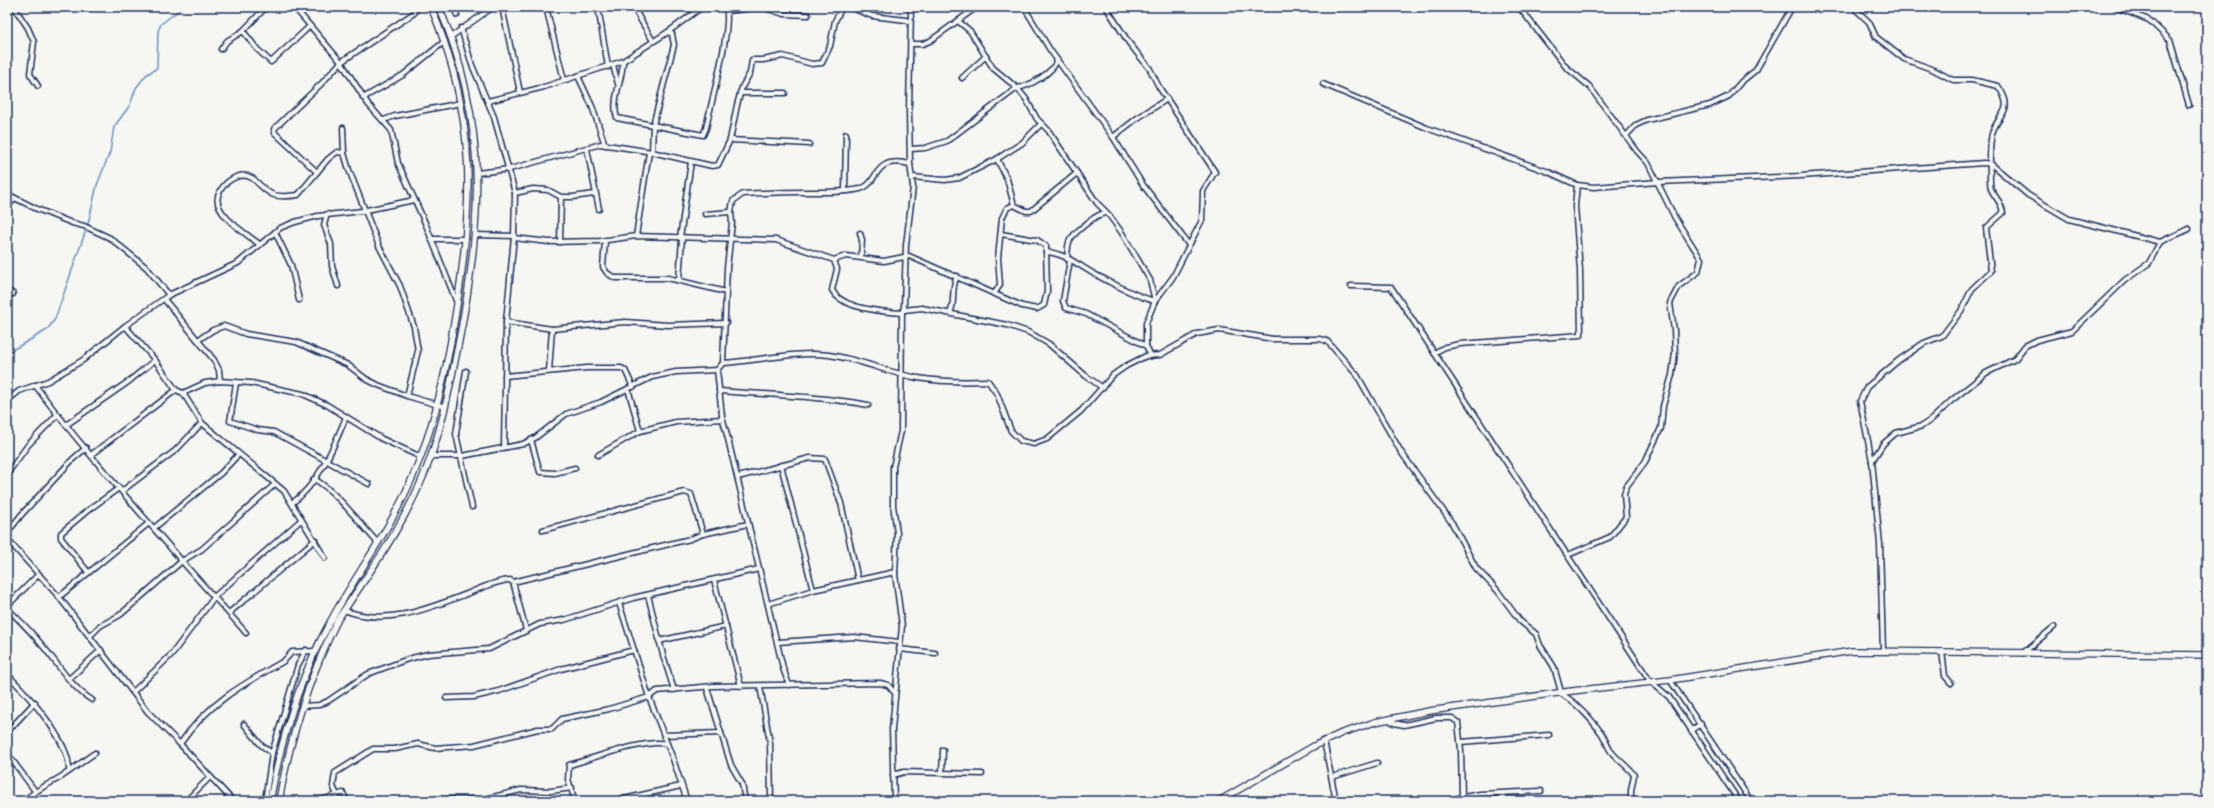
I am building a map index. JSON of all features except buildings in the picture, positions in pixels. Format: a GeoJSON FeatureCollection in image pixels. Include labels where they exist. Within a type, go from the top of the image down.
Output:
{"type":"FeatureCollection","features":[{"type":"Feature","properties":{"kind":"main road"},"geometry":{"type":"LineString","coordinates":[[270,801],[280,752],[301,683],[346,594],[378,543],[402,499],[421,457],[438,406],[446,373],[467,239],[469,197],[467,140],[462,102],[445,41],[431,7]]}},
{"type":"Feature","properties":{"kind":"main road"},"geometry":{"type":"LineString","coordinates":[[279,801],[285,767],[302,706],[330,634],[401,521],[432,456],[445,407],[464,320],[476,235],[477,173],[468,91],[452,36],[439,7]]}},
{"type":"Feature","properties":{"kind":"main road"},"geometry":{"type":"LineString","coordinates":[[1219,801],[1324,741],[1362,726],[1429,711],[1560,692],[1670,680],[1832,653],[1883,651],[2207,655]]}},
{"type":"Feature","properties":{"kind":"street"},"geometry":{"type":"LineString","coordinates":[[14,7],[32,35],[34,50],[30,74],[38,86]]}},
{"type":"Feature","properties":{"kind":"street"},"geometry":{"type":"LineString","coordinates":[[221,49],[227,41],[244,31],[266,7]]}},
{"type":"Feature","properties":{"kind":"street"},"geometry":{"type":"LineString","coordinates":[[294,7],[341,62],[364,98],[384,120],[394,137],[398,163],[431,239],[457,305]]}},
{"type":"Feature","properties":{"kind":"street"},"geometry":{"type":"LineString","coordinates":[[317,172],[275,133],[274,129],[321,84],[341,62],[414,13],[417,7]]}},
{"type":"Feature","properties":{"kind":"street"},"geometry":{"type":"LineString","coordinates":[[453,7],[457,14]]}},
{"type":"Feature","properties":{"kind":"street"},"geometry":{"type":"LineString","coordinates":[[452,36],[461,28],[476,21],[494,7]]}},
{"type":"Feature","properties":{"kind":"street"},"geometry":{"type":"LineString","coordinates":[[502,7],[520,92]]}},
{"type":"Feature","properties":{"kind":"street"},"geometry":{"type":"LineString","coordinates":[[546,7],[564,80]]}},
{"type":"Feature","properties":{"kind":"street"},"geometry":{"type":"LineString","coordinates":[[598,7],[608,67]]}},
{"type":"Feature","properties":{"kind":"street"},"geometry":{"type":"LineString","coordinates":[[633,7],[653,41]]}},
{"type":"Feature","properties":{"kind":"street"},"geometry":{"type":"LineString","coordinates":[[488,101],[578,76],[623,61],[668,32],[702,7]]}},
{"type":"Feature","properties":{"kind":"street"},"geometry":{"type":"LineString","coordinates":[[477,173],[510,169],[604,145],[650,152],[712,166],[718,165],[730,140],[740,93],[750,73],[753,59],[763,60],[783,56],[812,64],[822,63],[830,46],[835,21],[842,7]]}},
{"type":"Feature","properties":{"kind":"street"},"geometry":{"type":"LineString","coordinates":[[849,7],[872,16],[908,21]]}},
{"type":"Feature","properties":{"kind":"street"},"geometry":{"type":"LineString","coordinates":[[894,801],[892,775],[894,692],[901,620],[896,593],[898,533],[894,504],[893,467],[900,436],[903,312],[912,177],[910,164],[908,110],[911,44],[908,21],[911,7]]}},
{"type":"Feature","properties":{"kind":"street"},"geometry":{"type":"LineString","coordinates":[[968,7],[971,12]]}},
{"type":"Feature","properties":{"kind":"street"},"geometry":{"type":"LineString","coordinates":[[911,44],[922,44],[930,40],[977,7]]}},
{"type":"Feature","properties":{"kind":"street"},"geometry":{"type":"LineString","coordinates":[[1024,7],[1057,60],[1114,137],[1143,184],[1189,245]]}},
{"type":"Feature","properties":{"kind":"street"},"geometry":{"type":"LineString","coordinates":[[1106,7],[1129,43],[1150,69],[1167,99],[1215,172],[1203,191],[1202,220],[1173,277],[1155,301],[1144,329],[1147,354]]}},
{"type":"Feature","properties":{"kind":"street"},"geometry":{"type":"LineString","coordinates":[[1520,7],[1566,67],[1589,86],[1648,163],[1675,218],[1701,259],[1701,266],[1698,272],[1679,286],[1670,303],[1674,330],[1675,353],[1672,375],[1663,406],[1661,428],[1645,462],[1626,487],[1624,495],[1626,517],[1610,537],[1568,556]]}},
{"type":"Feature","properties":{"kind":"street"},"geometry":{"type":"LineString","coordinates":[[1626,136],[1636,126],[1647,120],[1710,105],[1729,96],[1740,82],[1756,70],[1792,7]]}},
{"type":"Feature","properties":{"kind":"street"},"geometry":{"type":"LineString","coordinates":[[1853,7],[1864,15],[1876,37],[1904,59],[1932,69],[1953,80],[1972,80],[1998,86],[2002,91],[2006,107],[2003,116],[1994,126],[1991,138],[1990,188],[2002,204],[2004,213],[1986,228],[1991,271],[1972,289],[1961,311],[1942,336],[1924,343],[1899,360],[1865,391],[1860,401],[1861,413],[1872,460],[1880,544],[1883,651]]}},
{"type":"Feature","properties":{"kind":"street"},"geometry":{"type":"LineString","coordinates":[[2115,7],[2150,20],[2170,40],[2189,105]]}},
{"type":"Feature","properties":{"kind":"street"},"geometry":{"type":"LineString","coordinates":[[613,65],[618,84],[617,118],[701,135],[705,132],[726,32],[726,9],[762,8],[784,14],[808,15]]}},
{"type":"Feature","properties":{"kind":"street"},"geometry":{"type":"LineString","coordinates":[[958,21],[970,31],[993,68],[1020,93],[1041,124],[1048,130],[1101,208],[1122,233],[1150,280],[1155,301]]}},
{"type":"Feature","properties":{"kind":"street"},"geometry":{"type":"LineString","coordinates":[[244,31],[257,49],[271,62],[310,26]]}},
{"type":"Feature","properties":{"kind":"street"},"geometry":{"type":"LineString","coordinates":[[461,28],[472,65],[488,101],[510,169],[515,193],[514,237],[506,322],[504,446]]}},
{"type":"Feature","properties":{"kind":"street"},"geometry":{"type":"LineString","coordinates":[[636,236],[653,125],[660,103],[665,72],[672,53],[674,37],[668,32]]}},
{"type":"Feature","properties":{"kind":"street"},"geometry":{"type":"LineString","coordinates":[[364,98],[403,75],[445,41]]}},
{"type":"Feature","properties":{"kind":"street"},"geometry":{"type":"LineString","coordinates":[[962,78],[986,56]]}},
{"type":"Feature","properties":{"kind":"street"},"geometry":{"type":"LineString","coordinates":[[910,149],[925,148],[947,141],[1016,90],[1028,85],[1048,72],[1056,66],[1057,60]]}},
{"type":"Feature","properties":{"kind":"street"},"geometry":{"type":"LineString","coordinates":[[618,84],[623,73],[623,61]]}},
{"type":"Feature","properties":{"kind":"street"},"geometry":{"type":"LineString","coordinates":[[578,76],[592,106],[604,145]]}},
{"type":"Feature","properties":{"kind":"street"},"geometry":{"type":"LineString","coordinates":[[1323,84],[1427,128],[1546,170],[1577,185],[1594,187],[1658,182],[1801,176],[1991,164],[2028,195],[2069,219],[2160,242],[2189,229]]}},
{"type":"Feature","properties":{"kind":"street"},"geometry":{"type":"LineString","coordinates":[[740,93],[785,93]]}},
{"type":"Feature","properties":{"kind":"street"},"geometry":{"type":"LineString","coordinates":[[1114,137],[1136,119],[1167,99]]}},
{"type":"Feature","properties":{"kind":"street"},"geometry":{"type":"LineString","coordinates":[[384,120],[462,102]]}},
{"type":"Feature","properties":{"kind":"street"},"geometry":{"type":"LineString","coordinates":[[912,177],[952,180],[997,159],[1027,139],[1041,124]]}},
{"type":"Feature","properties":{"kind":"street"},"geometry":{"type":"LineString","coordinates":[[343,128],[344,153],[355,186],[366,210],[379,246],[400,286],[418,342],[417,361],[407,396]]}},
{"type":"Feature","properties":{"kind":"street"},"geometry":{"type":"LineString","coordinates":[[845,191],[846,134]]}},
{"type":"Feature","properties":{"kind":"street"},"geometry":{"type":"LineString","coordinates":[[730,140],[809,144]]}},
{"type":"Feature","properties":{"kind":"street"},"geometry":{"type":"LineString","coordinates":[[587,149],[594,178],[594,194],[599,209]]}},
{"type":"Feature","properties":{"kind":"street"},"geometry":{"type":"LineString","coordinates":[[259,244],[230,220],[219,208],[217,200],[225,183],[237,177],[250,177],[273,195],[296,195],[333,154],[340,152],[344,153]]}},
{"type":"Feature","properties":{"kind":"street"},"geometry":{"type":"LineString","coordinates":[[997,159],[1007,179],[1014,205],[1026,211],[1031,211],[1077,173]]}},
{"type":"Feature","properties":{"kind":"street"},"geometry":{"type":"LineString","coordinates":[[432,456],[462,456],[504,446],[517,446],[531,440],[566,414],[587,408],[633,388],[641,382],[664,374],[717,370],[723,363],[726,323],[726,292],[733,201],[743,194],[845,191],[865,187],[874,174],[886,164],[897,161],[910,164]]}},
{"type":"Feature","properties":{"kind":"street"},"geometry":{"type":"LineString","coordinates":[[679,280],[681,238],[691,162]]}},
{"type":"Feature","properties":{"kind":"street"},"geometry":{"type":"LineString","coordinates":[[1434,353],[1445,347],[1460,344],[1581,335],[1580,270],[1575,206],[1577,185]]}},
{"type":"Feature","properties":{"kind":"street"},"geometry":{"type":"LineString","coordinates":[[515,193],[533,189],[548,190],[562,197],[594,194]]}},
{"type":"Feature","properties":{"kind":"street"},"geometry":{"type":"LineString","coordinates":[[7,194],[62,220],[91,229],[125,249],[147,268],[169,295]]}},
{"type":"Feature","properties":{"kind":"street"},"geometry":{"type":"LineString","coordinates":[[560,242],[562,197]]}},
{"type":"Feature","properties":{"kind":"street"},"geometry":{"type":"LineString","coordinates":[[7,207],[15,198]]}},
{"type":"Feature","properties":{"kind":"street"},"geometry":{"type":"LineString","coordinates":[[7,401],[18,391],[48,381],[83,360],[124,326],[169,295],[238,263],[275,232],[295,222],[327,214],[366,210],[414,200]]}},
{"type":"Feature","properties":{"kind":"street"},"geometry":{"type":"LineString","coordinates":[[994,294],[1000,285],[998,258],[1005,211],[1014,205]]}},
{"type":"Feature","properties":{"kind":"street"},"geometry":{"type":"LineString","coordinates":[[1101,208],[1100,213],[1070,241],[1063,301],[1066,308],[1086,314],[1146,346]]}},
{"type":"Feature","properties":{"kind":"street"},"geometry":{"type":"LineString","coordinates":[[705,214],[731,212]]}},
{"type":"Feature","properties":{"kind":"street"},"geometry":{"type":"LineString","coordinates":[[1100,213],[1106,213]]}},
{"type":"Feature","properties":{"kind":"street"},"geometry":{"type":"LineString","coordinates":[[327,214],[324,225],[332,248],[332,266],[338,286]]}},
{"type":"Feature","properties":{"kind":"street"},"geometry":{"type":"LineString","coordinates":[[275,232],[291,265],[299,300]]}},
{"type":"Feature","properties":{"kind":"street"},"geometry":{"type":"LineString","coordinates":[[860,232],[862,240],[861,257]]}},
{"type":"Feature","properties":{"kind":"street"},"geometry":{"type":"LineString","coordinates":[[476,235],[514,237],[532,242],[600,241],[604,243],[636,236],[776,240],[834,260],[846,256],[884,261],[906,256],[918,259],[1022,306],[1036,309],[1044,305],[1047,291],[1046,246],[1037,240],[1001,234]]}},
{"type":"Feature","properties":{"kind":"street"},"geometry":{"type":"LineString","coordinates":[[431,239],[467,239]]}},
{"type":"Feature","properties":{"kind":"street"},"geometry":{"type":"LineString","coordinates":[[1872,460],[1883,444],[1896,433],[1922,426],[1932,420],[1951,400],[1986,373],[2015,359],[2025,346],[2037,340],[2072,330],[2125,280],[2150,263],[2160,242]]}},
{"type":"Feature","properties":{"kind":"street"},"geometry":{"type":"LineString","coordinates":[[604,243],[603,267],[611,276],[615,278],[638,277],[679,280],[726,292]]}},
{"type":"Feature","properties":{"kind":"street"},"geometry":{"type":"LineString","coordinates":[[1046,252],[1053,252],[1086,268],[1101,278],[1155,301]]}},
{"type":"Feature","properties":{"kind":"street"},"geometry":{"type":"LineString","coordinates":[[834,260],[837,269],[832,290],[836,296],[849,303],[873,311],[903,312],[914,308],[950,313],[1007,325],[1028,332],[1049,344],[1086,376],[1103,388]]}},
{"type":"Feature","properties":{"kind":"street"},"geometry":{"type":"LineString","coordinates":[[950,313],[953,306],[952,288],[957,276]]}},
{"type":"Feature","properties":{"kind":"street"},"geometry":{"type":"LineString","coordinates":[[1352,286],[1391,287],[1509,469],[1650,681],[1669,697],[1738,801]]}},
{"type":"Feature","properties":{"kind":"street"},"geometry":{"type":"LineString","coordinates":[[7,290],[13,294]]}},
{"type":"Feature","properties":{"kind":"street"},"geometry":{"type":"LineString","coordinates":[[164,299],[214,360],[219,370],[220,381]]}},
{"type":"Feature","properties":{"kind":"street"},"geometry":{"type":"LineString","coordinates":[[506,322],[552,329],[626,322],[668,325],[726,323]]}},
{"type":"Feature","properties":{"kind":"street"},"geometry":{"type":"LineString","coordinates":[[124,326],[155,360],[176,390],[182,393],[202,424],[274,485],[284,491],[315,540],[324,558]]}},
{"type":"Feature","properties":{"kind":"street"},"geometry":{"type":"LineString","coordinates":[[198,340],[213,330],[224,326],[246,334],[296,342],[348,365],[372,382],[407,396],[445,407]]}},
{"type":"Feature","properties":{"kind":"street"},"geometry":{"type":"LineString","coordinates":[[549,371],[552,329]]}},
{"type":"Feature","properties":{"kind":"street"},"geometry":{"type":"LineString","coordinates":[[723,363],[793,356],[828,355],[879,366],[917,378],[961,383],[988,381],[997,394],[1011,431],[1020,441],[1034,444],[1042,443],[1082,411],[1113,375],[1126,366],[1147,354],[1152,356],[1160,355],[1205,331],[1219,330],[1288,340],[1320,339],[1327,341],[1357,375],[1401,452],[1452,523],[1476,568],[1497,590],[1520,621],[1536,634],[1540,645],[1554,667],[1560,692],[1572,700],[1586,713],[1611,751],[1627,765],[1634,775],[1630,790],[1631,801]]}},
{"type":"Feature","properties":{"kind":"street"},"geometry":{"type":"LineString","coordinates":[[66,425],[128,382],[155,360]]}},
{"type":"Feature","properties":{"kind":"street"},"geometry":{"type":"LineString","coordinates":[[505,376],[587,368],[623,369],[633,388]]}},
{"type":"Feature","properties":{"kind":"street"},"geometry":{"type":"LineString","coordinates":[[717,370],[722,419],[789,685]]}},
{"type":"Feature","properties":{"kind":"street"},"geometry":{"type":"LineString","coordinates":[[466,371],[456,434],[472,507]]}},
{"type":"Feature","properties":{"kind":"street"},"geometry":{"type":"LineString","coordinates":[[182,393],[205,383],[220,381],[251,383],[303,394],[346,417],[382,439],[421,457]]}},
{"type":"Feature","properties":{"kind":"street"},"geometry":{"type":"LineString","coordinates":[[236,383],[230,421],[258,430],[274,432],[369,484]]}},
{"type":"Feature","properties":{"kind":"street"},"geometry":{"type":"LineString","coordinates":[[35,386],[57,415],[92,454],[182,562],[215,596],[246,633]]}},
{"type":"Feature","properties":{"kind":"street"},"geometry":{"type":"LineString","coordinates":[[628,389],[640,431]]}},
{"type":"Feature","properties":{"kind":"street"},"geometry":{"type":"LineString","coordinates":[[92,454],[176,390]]}},
{"type":"Feature","properties":{"kind":"street"},"geometry":{"type":"LineString","coordinates":[[719,391],[782,397],[806,396],[868,405]]}},
{"type":"Feature","properties":{"kind":"street"},"geometry":{"type":"LineString","coordinates":[[7,474],[28,445],[57,415]]}},
{"type":"Feature","properties":{"kind":"street"},"geometry":{"type":"LineString","coordinates":[[292,503],[299,498],[314,479],[325,461],[346,417]]}},
{"type":"Feature","properties":{"kind":"street"},"geometry":{"type":"LineString","coordinates":[[598,455],[640,431],[676,422],[722,419]]}},
{"type":"Feature","properties":{"kind":"street"},"geometry":{"type":"LineString","coordinates":[[88,572],[61,538],[61,533],[87,511],[176,450],[202,424]]}},
{"type":"Feature","properties":{"kind":"street"},"geometry":{"type":"LineString","coordinates":[[531,440],[540,472],[556,473],[576,468]]}},
{"type":"Feature","properties":{"kind":"street"},"geometry":{"type":"LineString","coordinates":[[7,534],[22,514],[73,459],[86,448]]}},
{"type":"Feature","properties":{"kind":"street"},"geometry":{"type":"LineString","coordinates":[[154,528],[221,473],[238,455]]}},
{"type":"Feature","properties":{"kind":"street"},"geometry":{"type":"LineString","coordinates":[[738,478],[781,465],[817,457],[824,458],[828,461],[841,503],[858,580]]}},
{"type":"Feature","properties":{"kind":"street"},"geometry":{"type":"LineString","coordinates":[[781,465],[813,590]]}},
{"type":"Feature","properties":{"kind":"street"},"geometry":{"type":"LineString","coordinates":[[314,479],[332,491],[339,501],[378,543]]}},
{"type":"Feature","properties":{"kind":"street"},"geometry":{"type":"LineString","coordinates":[[90,636],[100,626],[120,615],[182,562],[202,549],[274,485]]}},
{"type":"Feature","properties":{"kind":"street"},"geometry":{"type":"LineString","coordinates":[[543,530],[684,492],[692,494],[703,534]]}},
{"type":"Feature","properties":{"kind":"street"},"geometry":{"type":"LineString","coordinates":[[133,692],[172,654],[215,596],[301,520]]}},
{"type":"Feature","properties":{"kind":"street"},"geometry":{"type":"LineString","coordinates":[[59,597],[88,572],[109,558],[149,523]]}},
{"type":"Feature","properties":{"kind":"street"},"geometry":{"type":"LineString","coordinates":[[344,610],[364,615],[401,616],[508,580],[514,582],[748,524]]}},
{"type":"Feature","properties":{"kind":"street"},"geometry":{"type":"LineString","coordinates":[[8,540],[59,597],[148,712],[233,801]]}},
{"type":"Feature","properties":{"kind":"street"},"geometry":{"type":"LineString","coordinates":[[229,613],[315,540]]}},
{"type":"Feature","properties":{"kind":"street"},"geometry":{"type":"LineString","coordinates":[[302,706],[309,706],[328,701],[368,674],[386,666],[428,654],[489,649],[512,640],[526,630],[648,595],[759,569]]}},
{"type":"Feature","properties":{"kind":"street"},"geometry":{"type":"LineString","coordinates":[[768,604],[813,590],[896,572]]}},
{"type":"Feature","properties":{"kind":"street"},"geometry":{"type":"LineString","coordinates":[[39,574],[7,607],[42,644],[61,670],[70,678],[77,691],[92,700]]}},
{"type":"Feature","properties":{"kind":"street"},"geometry":{"type":"LineString","coordinates":[[714,580],[741,686]]}},
{"type":"Feature","properties":{"kind":"street"},"geometry":{"type":"LineString","coordinates":[[514,582],[526,630]]}},
{"type":"Feature","properties":{"kind":"street"},"geometry":{"type":"LineString","coordinates":[[648,595],[659,641],[674,690]]}},
{"type":"Feature","properties":{"kind":"street"},"geometry":{"type":"LineString","coordinates":[[619,603],[649,697],[687,801]]}},
{"type":"Feature","properties":{"kind":"street"},"geometry":{"type":"LineString","coordinates":[[659,641],[726,626]]}},
{"type":"Feature","properties":{"kind":"street"},"geometry":{"type":"LineString","coordinates":[[2023,653],[2054,627]]}},
{"type":"Feature","properties":{"kind":"street"},"geometry":{"type":"LineString","coordinates":[[778,642],[854,637],[900,642]]}},
{"type":"Feature","properties":{"kind":"street"},"geometry":{"type":"LineString","coordinates":[[899,649],[935,653]]}},
{"type":"Feature","properties":{"kind":"street"},"geometry":{"type":"LineString","coordinates":[[70,678],[101,650]]}},
{"type":"Feature","properties":{"kind":"street"},"geometry":{"type":"LineString","coordinates":[[265,801],[272,753],[298,665],[306,650]]}},
{"type":"Feature","properties":{"kind":"street"},"geometry":{"type":"LineString","coordinates":[[180,744],[199,719],[220,699],[284,660],[292,652],[306,650],[316,651]]}},
{"type":"Feature","properties":{"kind":"street"},"geometry":{"type":"LineString","coordinates":[[446,698],[474,697],[499,691],[561,669],[634,650]]}},
{"type":"Feature","properties":{"kind":"street"},"geometry":{"type":"LineString","coordinates":[[1942,652],[1945,676],[1951,683]]}},
{"type":"Feature","properties":{"kind":"street"},"geometry":{"type":"LineString","coordinates":[[7,674],[35,702],[67,757],[69,772]]}},
{"type":"Feature","properties":{"kind":"street"},"geometry":{"type":"LineString","coordinates":[[1670,680],[1701,724],[1751,801]]}},
{"type":"Feature","properties":{"kind":"street"},"geometry":{"type":"LineString","coordinates":[[337,795],[333,786],[335,772],[373,749],[395,749],[418,744],[435,748],[474,745],[538,729],[552,729],[562,718],[599,712],[649,697],[657,691],[741,686],[880,683],[888,685],[894,692]]}},
{"type":"Feature","properties":{"kind":"street"},"geometry":{"type":"LineString","coordinates":[[760,686],[770,743],[772,801]]}},
{"type":"Feature","properties":{"kind":"street"},"geometry":{"type":"LineString","coordinates":[[707,688],[731,765],[742,784],[745,801]]}},
{"type":"Feature","properties":{"kind":"street"},"geometry":{"type":"LineString","coordinates":[[1572,691],[1572,700]]}},
{"type":"Feature","properties":{"kind":"street"},"geometry":{"type":"LineString","coordinates":[[7,732],[35,702]]}},
{"type":"Feature","properties":{"kind":"street"},"geometry":{"type":"LineString","coordinates":[[1388,719],[1394,723],[1404,725],[1418,723],[1429,718],[1452,718],[1459,724],[1461,742],[1462,798]]}},
{"type":"Feature","properties":{"kind":"street"},"geometry":{"type":"LineString","coordinates":[[244,724],[261,745],[272,753]]}},
{"type":"Feature","properties":{"kind":"street"},"geometry":{"type":"LineString","coordinates":[[1691,731],[1701,724]]}},
{"type":"Feature","properties":{"kind":"street"},"geometry":{"type":"LineString","coordinates":[[664,735],[721,733]]}},
{"type":"Feature","properties":{"kind":"street"},"geometry":{"type":"LineString","coordinates":[[1461,742],[1549,735]]}},
{"type":"Feature","properties":{"kind":"street"},"geometry":{"type":"LineString","coordinates":[[1324,741],[1336,801]]}},
{"type":"Feature","properties":{"kind":"street"},"geometry":{"type":"LineString","coordinates":[[575,801],[568,778],[569,765],[629,747],[645,746],[655,742],[667,744]]}},
{"type":"Feature","properties":{"kind":"street"},"geometry":{"type":"LineString","coordinates":[[942,773],[943,750]]}},
{"type":"Feature","properties":{"kind":"street"},"geometry":{"type":"LineString","coordinates":[[7,753],[35,791]]}},
{"type":"Feature","properties":{"kind":"street"},"geometry":{"type":"LineString","coordinates":[[24,801],[35,791],[69,772],[81,761],[95,753]]}},
{"type":"Feature","properties":{"kind":"street"},"geometry":{"type":"LineString","coordinates":[[1332,777],[1377,763]]}},
{"type":"Feature","properties":{"kind":"street"},"geometry":{"type":"LineString","coordinates":[[892,775],[904,772],[982,774]]}},
{"type":"Feature","properties":{"kind":"street"},"geometry":{"type":"LineString","coordinates":[[186,801],[210,777]]}},
{"type":"Feature","properties":{"kind":"street"},"geometry":{"type":"LineString","coordinates":[[615,801],[681,786]]}},
{"type":"Feature","properties":{"kind":"street"},"geometry":{"type":"LineString","coordinates":[[424,801],[424,799],[456,798],[481,801],[521,790],[551,791],[572,788]]}},
{"type":"Feature","properties":{"kind":"street"},"geometry":{"type":"LineString","coordinates":[[1442,801],[1480,794],[1541,791]]}},
{"type":"Feature","properties":{"kind":"street"},"geometry":{"type":"LineString","coordinates":[[318,801],[343,793],[347,801]]}},
{"type":"Feature","properties":{"kind":"waterway"},"geometry":{"type":"LineString","coordinates":[[7,353],[47,330],[55,319],[88,224],[97,185],[110,152],[114,127],[130,105],[136,88],[146,75],[157,68],[158,31],[161,24],[183,7]]}}]}
